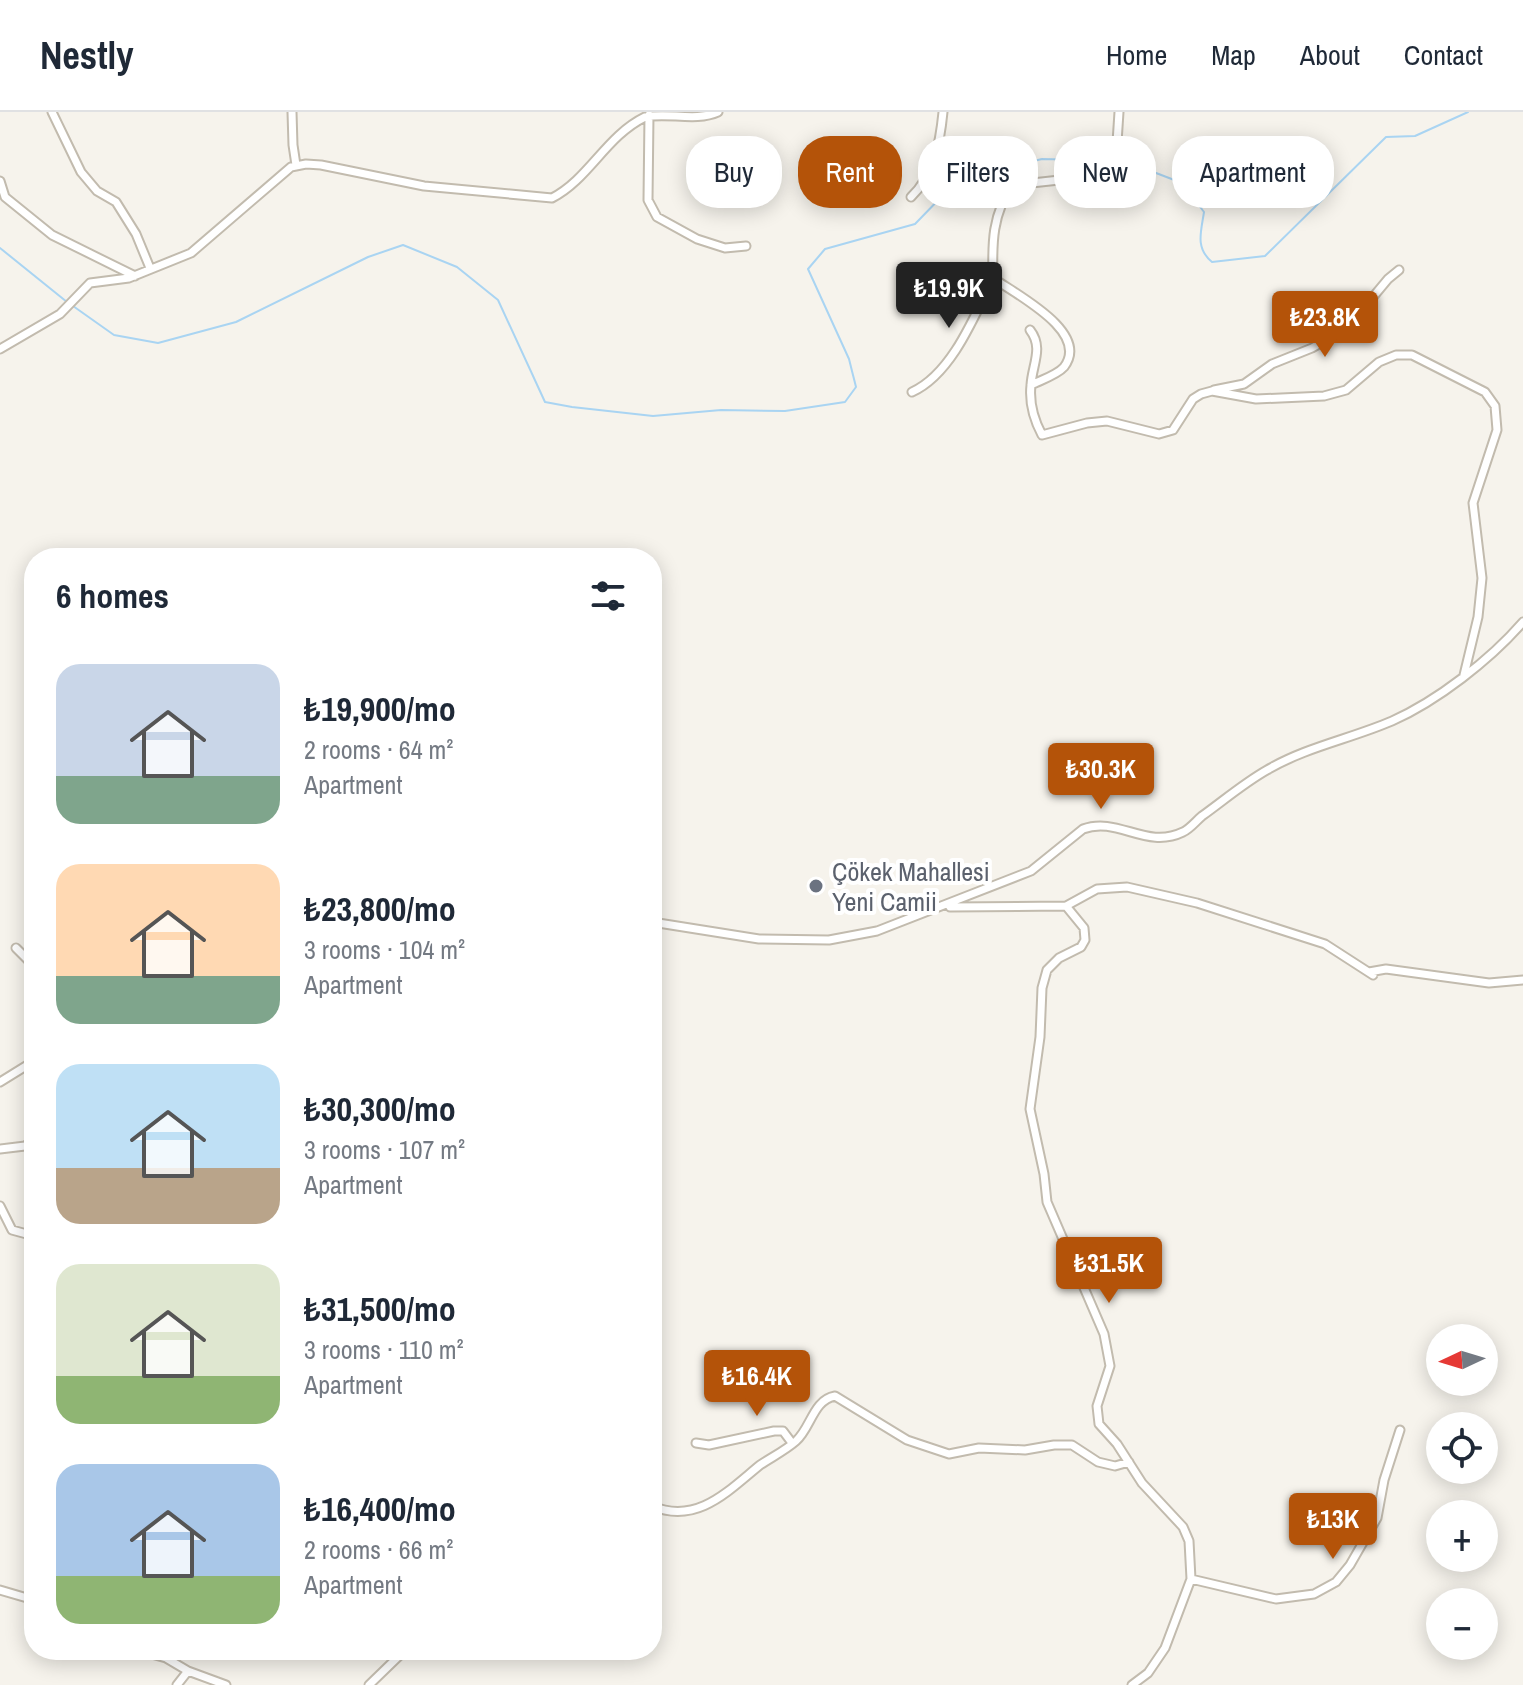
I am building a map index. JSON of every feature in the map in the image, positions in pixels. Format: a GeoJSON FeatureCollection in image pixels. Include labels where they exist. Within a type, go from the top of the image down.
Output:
{"type":"FeatureCollection","features":[{"type":"Feature","properties":{"kind":"street"},"geometry":{"type":"LineString","coordinates":[[52,112],[81,172],[97,191],[116,202],[136,234],[150,268]]}},
{"type":"Feature","properties":{"kind":"street"},"geometry":{"type":"LineString","coordinates":[[292,112],[296,165]]}},
{"type":"Feature","properties":{"kind":"street"},"geometry":{"type":"LineString","coordinates":[[0,349],[65,311],[94,282],[135,276],[191,253],[296,165],[321,165],[424,186],[552,198],[566,190],[621,130],[649,115],[714,115],[718,112]]}},
{"type":"Feature","properties":{"kind":"street"},"geometry":{"type":"LineString","coordinates":[[911,197],[921,187],[932,166],[939,144],[943,112]]}},
{"type":"Feature","properties":{"kind":"street"},"geometry":{"type":"LineString","coordinates":[[1117,136],[1119,112]]}},
{"type":"Feature","properties":{"kind":"street"},"geometry":{"type":"LineString","coordinates":[[649,115],[648,200],[657,217],[697,239],[725,248],[746,246]]}},
{"type":"Feature","properties":{"kind":"street"},"geometry":{"type":"LineString","coordinates":[[0,181],[5,197],[52,235],[135,276]]}},
{"type":"Feature","properties":{"kind":"street"},"geometry":{"type":"LineString","coordinates":[[912,392],[922,387],[957,348],[993,278],[995,221],[1003,198],[1013,185],[1054,181]]}},
{"type":"Feature","properties":{"kind":"street"},"geometry":{"type":"LineString","coordinates":[[1030,330],[1036,337],[1038,354],[1031,385],[1034,421],[1042,435],[1107,421],[1166,434],[1182,420],[1193,399],[1201,394],[1244,384],[1272,364],[1312,348],[1348,327],[1399,270]]}},
{"type":"Feature","properties":{"kind":"street"},"geometry":{"type":"LineString","coordinates":[[993,278],[1053,319],[1068,338],[1070,355],[1062,369],[1031,385]]}},
{"type":"Feature","properties":{"kind":"street"},"geometry":{"type":"LineString","coordinates":[[1212,391],[1256,399],[1324,396],[1346,390],[1388,356],[1412,355],[1485,392],[1495,406],[1497,430],[1473,503],[1482,578],[1478,617],[1464,675]]}},
{"type":"Feature","properties":{"kind":"street"},"geometry":{"type":"LineString","coordinates":[[662,924],[759,939],[829,940],[877,931],[1031,871],[1083,829],[1092,826],[1118,828],[1157,840],[1185,831],[1265,771],[1314,747],[1391,721],[1420,706],[1505,642],[1523,622]]}},
{"type":"Feature","properties":{"kind":"street"},"geometry":{"type":"LineString","coordinates":[[944,907],[1066,906],[1097,889],[1127,887],[1197,903],[1325,944],[1371,974],[1386,969],[1489,983],[1523,980]]}},
{"type":"Feature","properties":{"kind":"street"},"geometry":{"type":"LineString","coordinates":[[1066,906],[1084,928],[1085,940],[1081,947],[1059,958],[1047,970],[1042,988],[1040,1037],[1030,1109],[1047,1202],[1104,1334],[1110,1366],[1097,1406],[1099,1424],[1117,1444],[1142,1483],[1183,1527],[1189,1541],[1191,1579],[1165,1648],[1148,1673],[1132,1685]]}},
{"type":"Feature","properties":{"kind":"street"},"geometry":{"type":"LineString","coordinates":[[16,948],[24,956]]}},
{"type":"Feature","properties":{"kind":"street"},"geometry":{"type":"LineString","coordinates":[[0,1082],[24,1067]]}},
{"type":"Feature","properties":{"kind":"street"},"geometry":{"type":"LineString","coordinates":[[0,1149],[24,1146]]}},
{"type":"Feature","properties":{"kind":"street"},"geometry":{"type":"LineString","coordinates":[[0,1206],[12,1230],[24,1233]]}},
{"type":"Feature","properties":{"kind":"street"},"geometry":{"type":"LineString","coordinates":[[662,1508],[699,1510],[717,1500],[792,1443],[805,1430],[819,1405],[827,1397],[835,1396],[907,1440],[949,1454],[979,1448],[1025,1450],[1072,1445],[1098,1462],[1115,1466],[1129,1462]]}},
{"type":"Feature","properties":{"kind":"street"},"geometry":{"type":"LineString","coordinates":[[1191,1579],[1276,1599],[1314,1594],[1336,1582],[1350,1565],[1377,1518],[1384,1480],[1400,1430]]}},
{"type":"Feature","properties":{"kind":"street"},"geometry":{"type":"LineString","coordinates":[[696,1443],[709,1445],[783,1431],[792,1443]]}},
{"type":"Feature","properties":{"kind":"street"},"geometry":{"type":"LineString","coordinates":[[0,1590],[24,1597]]}},
{"type":"Feature","properties":{"kind":"street"},"geometry":{"type":"LineString","coordinates":[[169,1660],[188,1671],[226,1685]]}},
{"type":"Feature","properties":{"kind":"street"},"geometry":{"type":"LineString","coordinates":[[369,1685],[395,1660]]}},
{"type":"Feature","properties":{"kind":"street"},"geometry":{"type":"LineString","coordinates":[[177,1685],[188,1671]]}},
{"type":"Feature","properties":{"kind":"waterway"},"geometry":{"type":"LineString","coordinates":[[73,306],[114,335],[158,343],[236,322],[368,257],[403,245],[457,267],[498,300],[545,402],[653,416],[721,410],[785,411],[845,402],[856,387],[849,359],[808,269],[825,249],[915,224],[948,190],[980,174],[1042,159],[1125,161],[1182,183],[1204,212],[1201,245],[1212,262],[1265,256],[1386,137],[1415,136],[1468,112]]}},
{"type":"Feature","properties":{"kind":"waterway"},"geometry":{"type":"LineString","coordinates":[[0,248],[67,302]]}},
{"type":"Feature","properties":{"kind":"place","name":"Çökek Mahallesi Yeni Camii"},"geometry":{"type":"Point","coordinates":[816,886]}}]}
